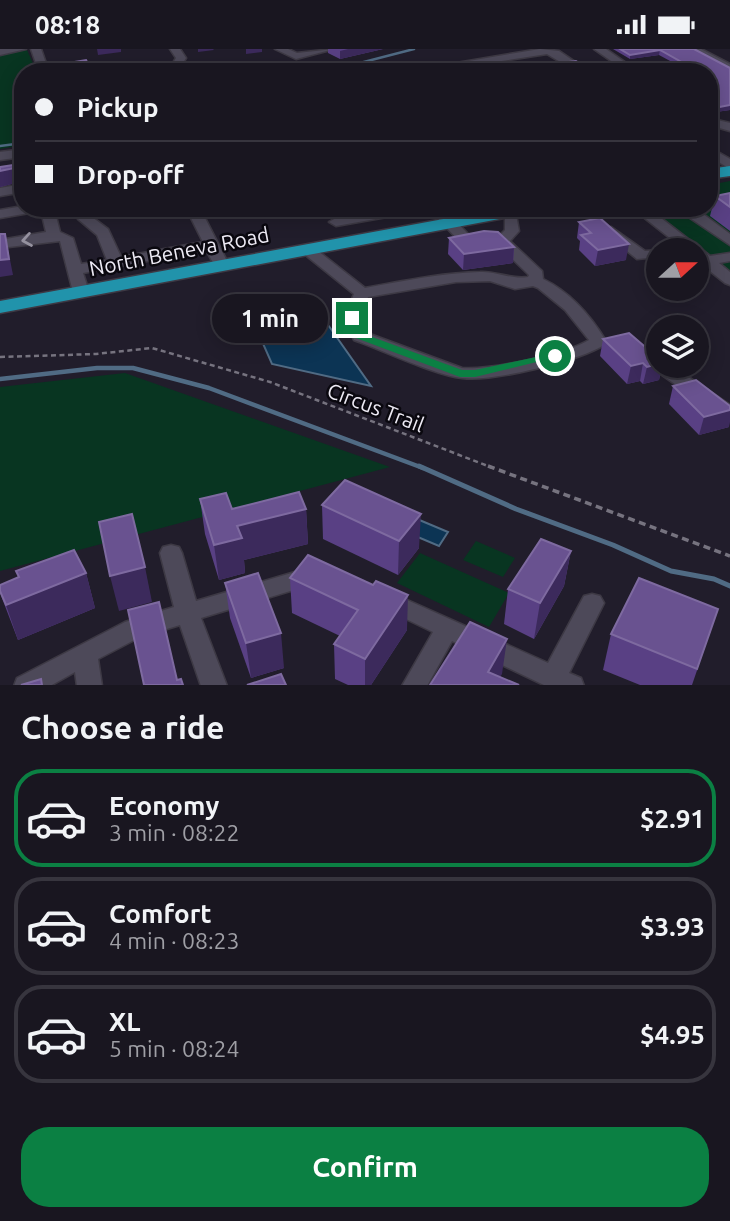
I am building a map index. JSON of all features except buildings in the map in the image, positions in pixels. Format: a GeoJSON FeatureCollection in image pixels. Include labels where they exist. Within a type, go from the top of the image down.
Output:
{"type":"FeatureCollection","features":[{"type":"Feature","properties":{"kind":"main road","name":"North Beneva Road"},"geometry":{"type":"LineString","coordinates":[[0,307],[485,217]]}},
{"type":"Feature","properties":{"kind":"street"},"geometry":{"type":"LineString","coordinates":[[5,50],[22,49]]}},
{"type":"Feature","properties":{"kind":"street"},"geometry":{"type":"LineString","coordinates":[[280,49],[296,56],[330,49]]}},
{"type":"Feature","properties":{"kind":"street"},"geometry":{"type":"LineString","coordinates":[[599,49],[620,63]]}},
{"type":"Feature","properties":{"kind":"street"},"geometry":{"type":"LineString","coordinates":[[694,49],[730,68]]}},
{"type":"Feature","properties":{"kind":"street"},"geometry":{"type":"LineString","coordinates":[[498,63],[562,57],[571,63]]}},
{"type":"Feature","properties":{"kind":"street"},"geometry":{"type":"LineString","coordinates":[[49,217],[54,235]]}},
{"type":"Feature","properties":{"kind":"street"},"geometry":{"type":"LineString","coordinates":[[85,217],[103,229],[115,262]]}},
{"type":"Feature","properties":{"kind":"street"},"geometry":{"type":"LineString","coordinates":[[197,217],[221,265]]}},
{"type":"Feature","properties":{"kind":"street"},"geometry":{"type":"LineString","coordinates":[[335,222],[364,217]]}},
{"type":"Feature","properties":{"kind":"street"},"geometry":{"type":"LineString","coordinates":[[443,217],[466,240],[502,241],[537,274],[535,281]]}},
{"type":"Feature","properties":{"kind":"street"},"geometry":{"type":"LineString","coordinates":[[502,241],[512,231],[511,217]]}},
{"type":"Feature","properties":{"kind":"street"},"geometry":{"type":"LineString","coordinates":[[650,217],[676,238]]}},
{"type":"Feature","properties":{"kind":"street"},"geometry":{"type":"LineString","coordinates":[[698,217],[730,241]]}},
{"type":"Feature","properties":{"kind":"street"},"geometry":{"type":"LineString","coordinates":[[610,230],[642,256],[646,256]]}},
{"type":"Feature","properties":{"kind":"street"},"geometry":{"type":"LineString","coordinates":[[0,244],[54,235],[65,238],[81,292]]}},
{"type":"Feature","properties":{"kind":"street"},"geometry":{"type":"LineString","coordinates":[[74,270],[211,245]]}},
{"type":"Feature","properties":{"kind":"street"},"geometry":{"type":"LineString","coordinates":[[308,250],[362,293],[456,277],[491,276],[515,285],[535,281],[544,284],[604,341],[574,352],[475,374],[460,373],[360,336],[352,318],[362,293]]}},
{"type":"Feature","properties":{"kind":"street"},"geometry":{"type":"LineString","coordinates":[[709,254],[730,257]]}},
{"type":"Feature","properties":{"kind":"street"},"geometry":{"type":"LineString","coordinates":[[709,264],[730,280]]}},
{"type":"Feature","properties":{"kind":"street"},"geometry":{"type":"LineString","coordinates":[[679,378],[730,414]]}},
{"type":"Feature","properties":{"kind":"street"},"geometry":{"type":"LineString","coordinates":[[171,553],[187,612],[209,676],[215,685]]}},
{"type":"Feature","properties":{"kind":"street"},"geometry":{"type":"LineString","coordinates":[[26,685],[133,629],[296,578],[321,574],[332,577]]}},
{"type":"Feature","properties":{"kind":"street"},"geometry":{"type":"LineString","coordinates":[[367,591],[563,681],[592,603]]}},
{"type":"Feature","properties":{"kind":"street"},"geometry":{"type":"LineString","coordinates":[[414,685],[448,627]]}},
{"type":"Feature","properties":{"kind":"street"},"geometry":{"type":"LineString","coordinates":[[85,654],[90,685]]}},
{"type":"Feature","properties":{"kind":"path","name":"Circus Trail"},"geometry":{"type":"LineString","coordinates":[[0,356],[96,354],[152,348],[270,382],[358,418],[730,556]]}},
{"type":"Feature","properties":{"kind":"green space"},"geometry":{"type":"Polygon","coordinates":[[[27,50],[33,63],[14,63],[14,147],[0,149],[0,53],[27,50]]]}},
{"type":"Feature","properties":{"kind":"green space"},"geometry":{"type":"Polygon","coordinates":[[[730,181],[730,273],[709,257],[709,238],[685,238],[658,217],[718,217],[718,183],[730,181]]]}},
{"type":"Feature","properties":{"kind":"green space"},"geometry":{"type":"Polygon","coordinates":[[[125,373],[390,467],[0,571],[0,387],[125,373]]]}},
{"type":"Feature","properties":{"kind":"green space"},"geometry":{"type":"Polygon","coordinates":[[[476,541],[515,558],[503,577],[463,560],[476,541]]]}},
{"type":"Feature","properties":{"kind":"green space"},"geometry":{"type":"Polygon","coordinates":[[[420,553],[509,593],[489,627],[397,583],[420,553]]]}},
{"type":"Feature","properties":{"kind":"water"},"geometry":{"type":"Polygon","coordinates":[[[307,295],[371,386],[272,364],[246,305],[307,295]]]}},
{"type":"Feature","properties":{"kind":"water"},"geometry":{"type":"Polygon","coordinates":[[[398,511],[448,532],[439,546],[387,524],[398,511]]]}},
{"type":"Feature","properties":{"kind":"waterway"},"geometry":{"type":"LineString","coordinates":[[360,63],[414,49]]}},
{"type":"Feature","properties":{"kind":"waterway"},"geometry":{"type":"LineString","coordinates":[[0,146],[14,144]]}},
{"type":"Feature","properties":{"kind":"waterway"},"geometry":{"type":"LineString","coordinates":[[0,379],[97,368],[133,368],[209,388],[423,468]]}},
{"type":"Feature","properties":{"kind":"waterway"},"geometry":{"type":"LineString","coordinates":[[419,466],[516,509],[613,545],[671,571],[714,579],[730,586]]}},
{"type":"Feature","properties":{"kind":"route"},"geometry":{"type":"LineString","coordinates":[[352,318],[360,336],[460,373],[475,374],[555,356]]}}]}
